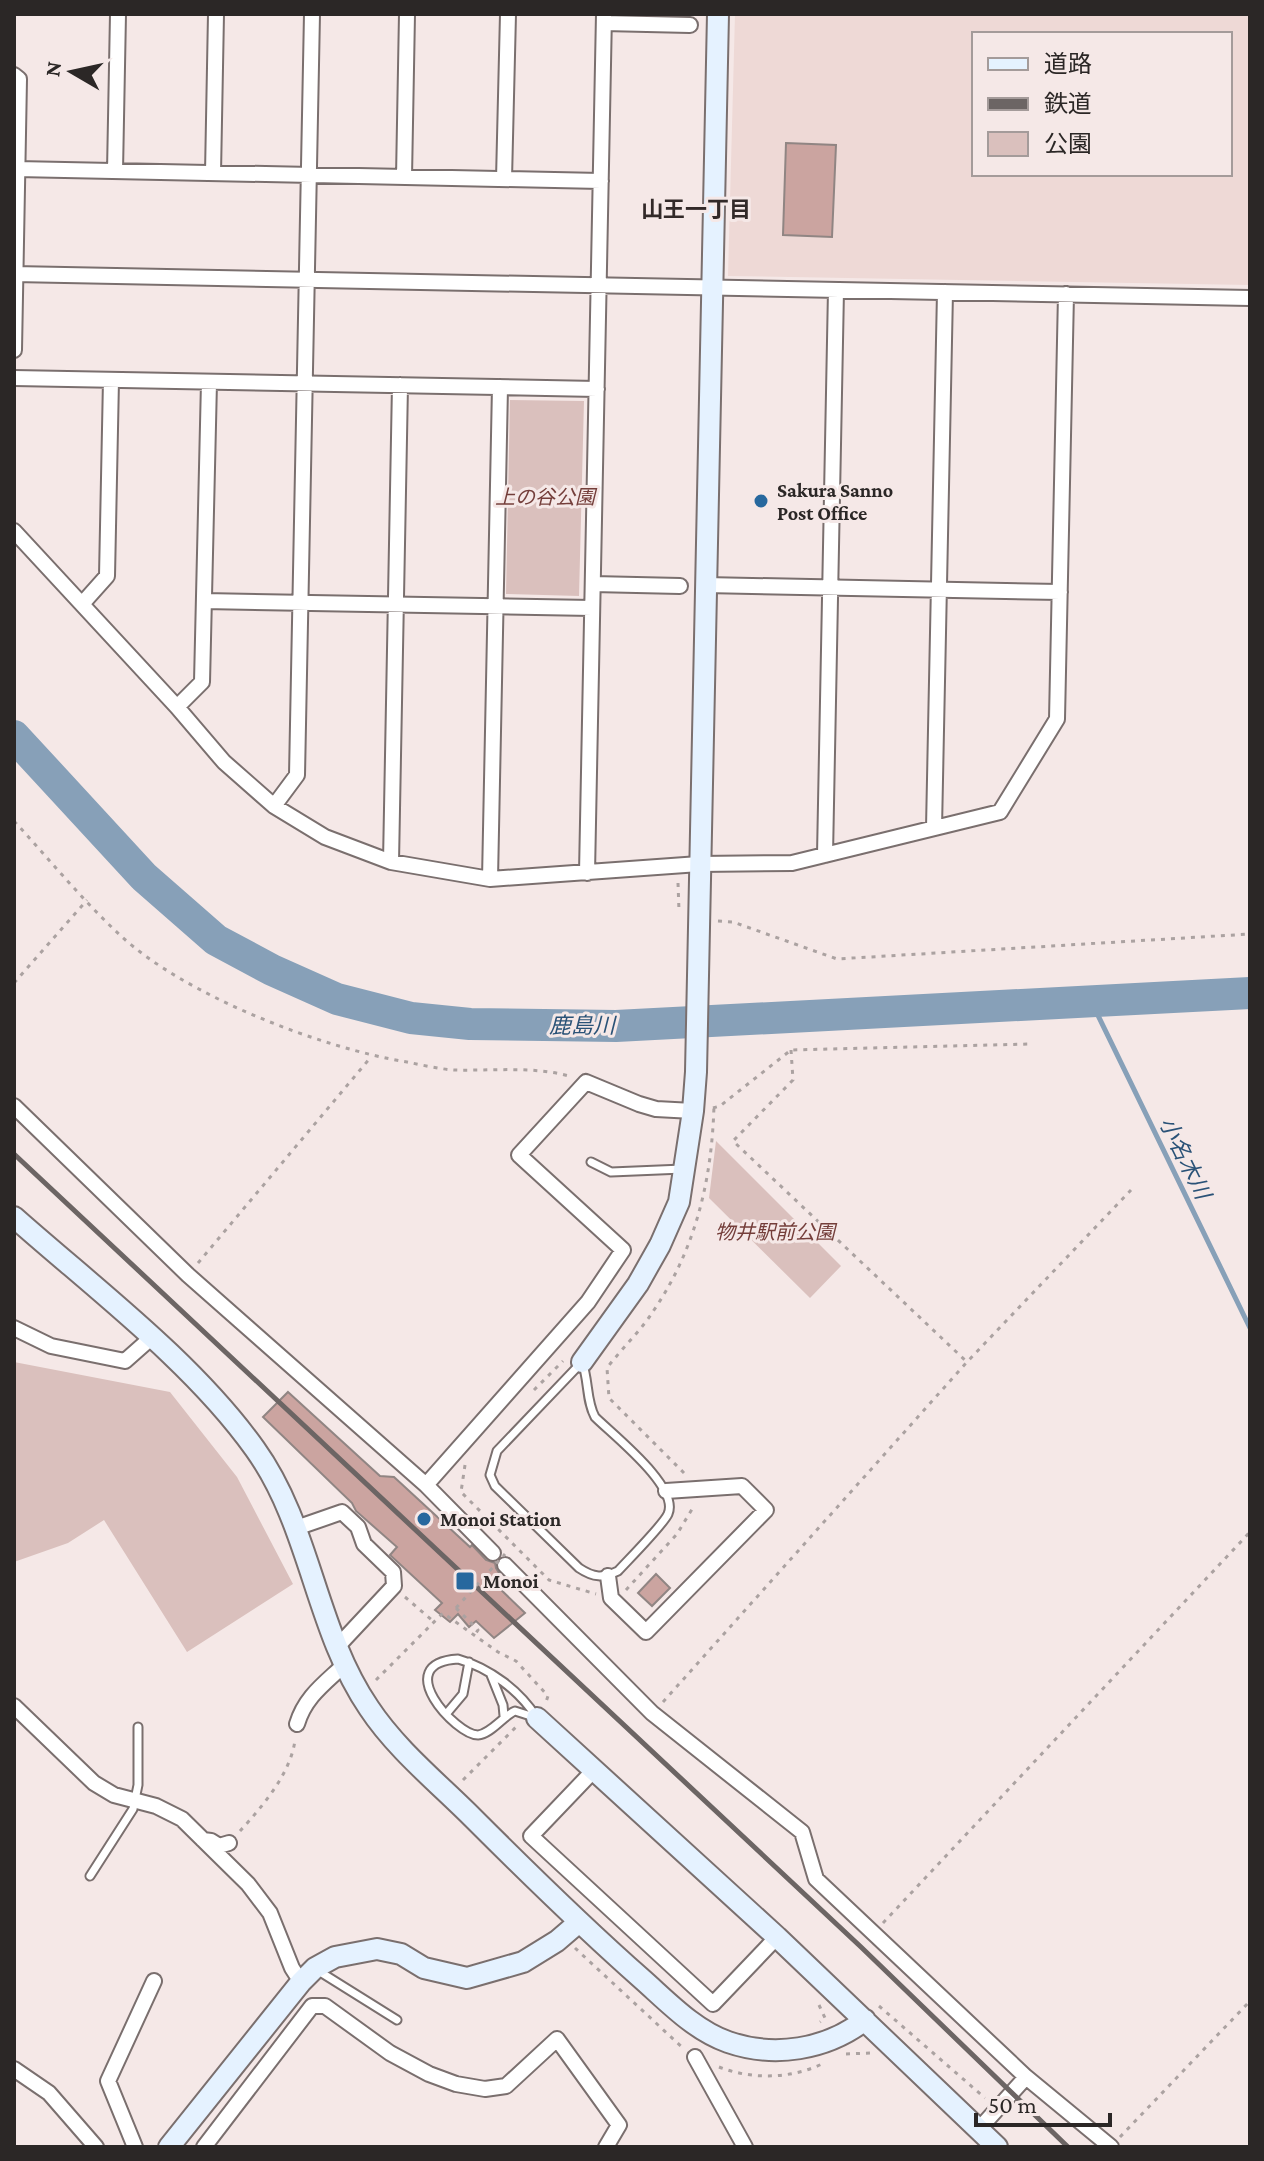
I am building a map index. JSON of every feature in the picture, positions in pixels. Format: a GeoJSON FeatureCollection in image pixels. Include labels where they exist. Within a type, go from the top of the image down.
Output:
{"type":"FeatureCollection","features":[{"type":"Feature","properties":{"kind":"street"},"geometry":{"type":"LineString","coordinates":[[115,171],[118,14]]}},
{"type":"Feature","properties":{"kind":"street"},"geometry":{"type":"LineString","coordinates":[[213,173],[216,14]]}},
{"type":"Feature","properties":{"kind":"street"},"geometry":{"type":"LineString","coordinates":[[274,806],[297,775],[312,14]]}},
{"type":"Feature","properties":{"kind":"street"},"geometry":{"type":"LineString","coordinates":[[404,177],[407,14]]}},
{"type":"Feature","properties":{"kind":"street"},"geometry":{"type":"LineString","coordinates":[[504,179],[508,14]]}},
{"type":"Feature","properties":{"kind":"street"},"geometry":{"type":"LineString","coordinates":[[582,1362],[638,1284],[660,1245],[679,1202],[693,1111],[718,14]]}},
{"type":"Feature","properties":{"kind":"street"},"geometry":{"type":"LineString","coordinates":[[587,873],[604,19],[690,25]]}},
{"type":"Feature","properties":{"kind":"street"},"geometry":{"type":"LineString","coordinates":[[14,75],[19,79],[14,350]]}},
{"type":"Feature","properties":{"kind":"street"},"geometry":{"type":"LineString","coordinates":[[17,169],[601,181]]}},
{"type":"Feature","properties":{"kind":"street"},"geometry":{"type":"LineString","coordinates":[[15,274],[1250,298]]}},
{"type":"Feature","properties":{"kind":"street"},"geometry":{"type":"LineString","coordinates":[[825,855],[836,290]]}},
{"type":"Feature","properties":{"kind":"street"},"geometry":{"type":"LineString","coordinates":[[934,828],[945,292]]}},
{"type":"Feature","properties":{"kind":"street"},"geometry":{"type":"LineString","coordinates":[[14,531],[224,762],[274,806],[325,837],[391,862],[490,879],[699,864],[792,863],[1000,812],[1057,719],[1066,294]]}},
{"type":"Feature","properties":{"kind":"street"},"geometry":{"type":"LineString","coordinates":[[14,378],[597,389]]}},
{"type":"Feature","properties":{"kind":"street"},"geometry":{"type":"LineString","coordinates":[[82,604],[107,576],[111,380]]}},
{"type":"Feature","properties":{"kind":"street"},"geometry":{"type":"LineString","coordinates":[[177,707],[202,682],[209,382]]}},
{"type":"Feature","properties":{"kind":"street"},"geometry":{"type":"LineString","coordinates":[[391,862],[400,385]]}},
{"type":"Feature","properties":{"kind":"street"},"geometry":{"type":"LineString","coordinates":[[490,879],[500,387]]}},
{"type":"Feature","properties":{"kind":"street"},"geometry":{"type":"LineString","coordinates":[[593,584],[680,586]]}},
{"type":"Feature","properties":{"kind":"street"},"geometry":{"type":"LineString","coordinates":[[705,585],[1060,592]]}},
{"type":"Feature","properties":{"kind":"street"},"geometry":{"type":"LineString","coordinates":[[204,601],[592,608]]}},
{"type":"Feature","properties":{"kind":"street"},"geometry":{"type":"LineString","coordinates":[[426,1485],[588,1302],[623,1250],[519,1155],[586,1082],[656,1109],[693,1111]]}},
{"type":"Feature","properties":{"kind":"street"},"geometry":{"type":"LineString","coordinates":[[14,1106],[188,1275],[426,1485],[501,1557],[652,1713],[802,1832],[816,1879],[1026,2077],[1110,2147]]}},
{"type":"Feature","properties":{"kind":"street"},"geometry":{"type":"LineString","coordinates":[[14,1217],[205,1389],[256,1450],[296,1528],[340,1656],[369,1709],[407,1752],[578,1923],[700,2029],[727,2042],[756,2049],[787,2050],[819,2044],[850,2032],[865,2020]]}},
{"type":"Feature","properties":{"kind":"street"},"geometry":{"type":"LineString","coordinates":[[14,1328],[51,1346],[125,1361],[151,1338]]}},
{"type":"Feature","properties":{"kind":"street"},"geometry":{"type":"LineString","coordinates":[[608,1576],[611,1598],[646,1632],[766,1510],[742,1486],[666,1491]]}},
{"type":"Feature","properties":{"kind":"street"},"geometry":{"type":"LineString","coordinates":[[296,1528],[342,1512],[358,1527],[364,1544],[393,1572],[394,1586],[302,1706],[297,1724]]}},
{"type":"Feature","properties":{"kind":"street"},"geometry":{"type":"LineString","coordinates":[[14,1706],[94,1783],[114,1795],[136,1800],[182,1819],[248,1884],[270,1913],[292,1968],[308,1975]]}},
{"type":"Feature","properties":{"kind":"street"},"geometry":{"type":"LineString","coordinates":[[537,1718],[777,1937],[997,2147]]}},
{"type":"Feature","properties":{"kind":"street"},"geometry":{"type":"LineString","coordinates":[[595,1769],[531,1836],[713,2004],[777,1937]]}},
{"type":"Feature","properties":{"kind":"street"},"geometry":{"type":"LineString","coordinates":[[202,1840],[219,1846],[229,1843]]}},
{"type":"Feature","properties":{"kind":"street"},"geometry":{"type":"LineString","coordinates":[[169,2147],[308,1975],[335,1957],[377,1949],[401,1954],[424,1968],[467,1978],[523,1962],[557,1941],[578,1923]]}},
{"type":"Feature","properties":{"kind":"street"},"geometry":{"type":"LineString","coordinates":[[135,2147],[108,2081],[154,1981]]}},
{"type":"Feature","properties":{"kind":"street"},"geometry":{"type":"LineString","coordinates":[[204,2147],[312,2006],[325,2006],[390,2053],[429,2074],[456,2084],[485,2089],[506,2086],[557,2039],[619,2125],[606,2147]]}},
{"type":"Feature","properties":{"kind":"street"},"geometry":{"type":"LineString","coordinates":[[695,2057],[745,2147]]}},
{"type":"Feature","properties":{"kind":"street"},"geometry":{"type":"LineString","coordinates":[[14,2069],[49,2093],[96,2147]]}},
{"type":"Feature","properties":{"kind":"street"},"geometry":{"type":"LineString","coordinates":[[980,2128],[1026,2077]]}},
{"type":"Feature","properties":{"kind":"lane"},"geometry":{"type":"LineString","coordinates":[[591,1162],[611,1172],[684,1169]]}},
{"type":"Feature","properties":{"kind":"lane"},"geometry":{"type":"LineString","coordinates":[[582,1362],[588,1378],[590,1408],[595,1417],[661,1482],[670,1501],[668,1514],[618,1571],[608,1576],[592,1577],[579,1568],[495,1486],[490,1475],[497,1451],[582,1362]]}},
{"type":"Feature","properties":{"kind":"lane"},"geometry":{"type":"LineString","coordinates":[[445,1660],[469,1662],[503,1681],[530,1706],[537,1718],[515,1711],[504,1716],[487,1733],[476,1735],[462,1729],[430,1695],[426,1684],[428,1675],[445,1660]]}},
{"type":"Feature","properties":{"kind":"lane"},"geometry":{"type":"LineString","coordinates":[[447,1713],[463,1694],[469,1662]]}},
{"type":"Feature","properties":{"kind":"lane"},"geometry":{"type":"LineString","coordinates":[[491,1675],[504,1716]]}},
{"type":"Feature","properties":{"kind":"lane"},"geometry":{"type":"LineString","coordinates":[[90,1876],[136,1800],[138,1727]]}},
{"type":"Feature","properties":{"kind":"lane"},"geometry":{"type":"LineString","coordinates":[[308,1975],[397,2020]]}},
{"type":"Feature","properties":{"kind":"path"},"geometry":{"type":"LineString","coordinates":[[14,821],[122,937],[166,970],[223,1001],[274,1023],[372,1057],[450,1070],[550,1071],[586,1082]]}},
{"type":"Feature","properties":{"kind":"path"},"geometry":{"type":"LineString","coordinates":[[14,983],[87,900]]}},
{"type":"Feature","properties":{"kind":"path"},"geometry":{"type":"LineString","coordinates":[[698,920],[733,922],[837,959],[1250,934]]}},
{"type":"Feature","properties":{"kind":"path"},"geometry":{"type":"LineString","coordinates":[[693,1111],[720,1106],[791,1050],[1030,1044]]}},
{"type":"Feature","properties":{"kind":"path"},"geometry":{"type":"LineString","coordinates":[[791,1050],[793,1080],[733,1141],[967,1362]]}},
{"type":"Feature","properties":{"kind":"path"},"geometry":{"type":"LineString","coordinates":[[188,1275],[372,1057]]}},
{"type":"Feature","properties":{"kind":"path"},"geometry":{"type":"LineString","coordinates":[[690,1478],[609,1398],[607,1368],[654,1311],[678,1268],[703,1207],[712,1151],[714,1095]]}},
{"type":"Feature","properties":{"kind":"path"},"geometry":{"type":"LineString","coordinates":[[652,1713],[967,1362],[1131,1190]]}},
{"type":"Feature","properties":{"kind":"path"},"geometry":{"type":"LineString","coordinates":[[626,1590],[677,1534],[696,1503]]}},
{"type":"Feature","properties":{"kind":"path"},"geometry":{"type":"LineString","coordinates":[[873,1934],[1250,1532]]}},
{"type":"Feature","properties":{"kind":"path"},"geometry":{"type":"LineString","coordinates":[[474,1636],[478,1630],[456,1608],[501,1557]]}},
{"type":"Feature","properties":{"kind":"path"},"geometry":{"type":"LineString","coordinates":[[394,1586],[434,1622]]}},
{"type":"Feature","properties":{"kind":"path"},"geometry":{"type":"LineString","coordinates":[[229,1843],[283,1774],[294,1750],[297,1724]]}},
{"type":"Feature","properties":{"kind":"path"},"geometry":{"type":"LineString","coordinates":[[1110,2147],[1250,2001]]}},
{"type":"Feature","properties":{"kind":"shaded area"},"geometry":{"type":"Polygon","coordinates":[[[735,14],[1250,14],[1250,285],[728,276],[735,14]]]}},
{"type":"Feature","properties":{"kind":"green space","name":"上の谷公園"},"geometry":{"type":"Polygon","coordinates":[[[510,400],[584,401],[579,596],[506,594],[510,400]]]}},
{"type":"Feature","properties":{"kind":"green space","name":"物井駅前公園"},"geometry":{"type":"Polygon","coordinates":[[[716,1141],[841,1266],[810,1298],[709,1198],[716,1141]]]}},
{"type":"Feature","properties":{"kind":"green space"},"geometry":{"type":"Polygon","coordinates":[[[14,1362],[170,1392],[237,1477],[293,1584],[187,1652],[104,1520],[68,1543],[14,1562],[14,1362]]]}},
{"type":"Feature","properties":{"kind":"building"},"geometry":{"type":"Polygon","coordinates":[[[786,143],[836,145],[832,237],[783,235],[786,143]]]}},
{"type":"Feature","properties":{"kind":"building","name":"Monoi Station"},"geometry":{"type":"Polygon","coordinates":[[[288,1392],[380,1476],[394,1477],[470,1547],[472,1545],[486,1560],[495,1563],[501,1576],[495,1584],[525,1613],[494,1638],[476,1621],[469,1627],[458,1614],[450,1622],[435,1610],[442,1603],[390,1555],[397,1547],[356,1511],[352,1503],[263,1417],[288,1392]]]}},
{"type":"Feature","properties":{"kind":"building"},"geometry":{"type":"Polygon","coordinates":[[[656,1574],[670,1588],[652,1606],[638,1593],[656,1574]]]}},
{"type":"Feature","properties":{"kind":"waterway","name":"鹿島川"},"geometry":{"type":"LineString","coordinates":[[14,736],[144,877],[216,940],[272,970],[337,999],[411,1018],[470,1024],[616,1026],[1250,993]]}},
{"type":"Feature","properties":{"kind":"waterway","name":"小名木川"},"geometry":{"type":"LineString","coordinates":[[1091,1001],[1250,1328]]}},
{"type":"Feature","properties":{"kind":"railway"},"geometry":{"type":"LineString","coordinates":[[14,1154],[861,1947],[1068,2147]]}},
{"type":"Feature","properties":{"kind":"place","name":"Sakura Sanno Post Office"},"geometry":{"type":"Point","coordinates":[761,501]}},
{"type":"Feature","properties":{"kind":"place","name":"Monoi Station"},"geometry":{"type":"Point","coordinates":[424,1519]}},
{"type":"Feature","properties":{"kind":"place","name":"Monoi"},"geometry":{"type":"Point","coordinates":[465,1581]}},
{"type":"Feature","properties":{"kind":"district","name":"山王一丁目"},"geometry":{"type":"Point","coordinates":[696,209]}}]}
